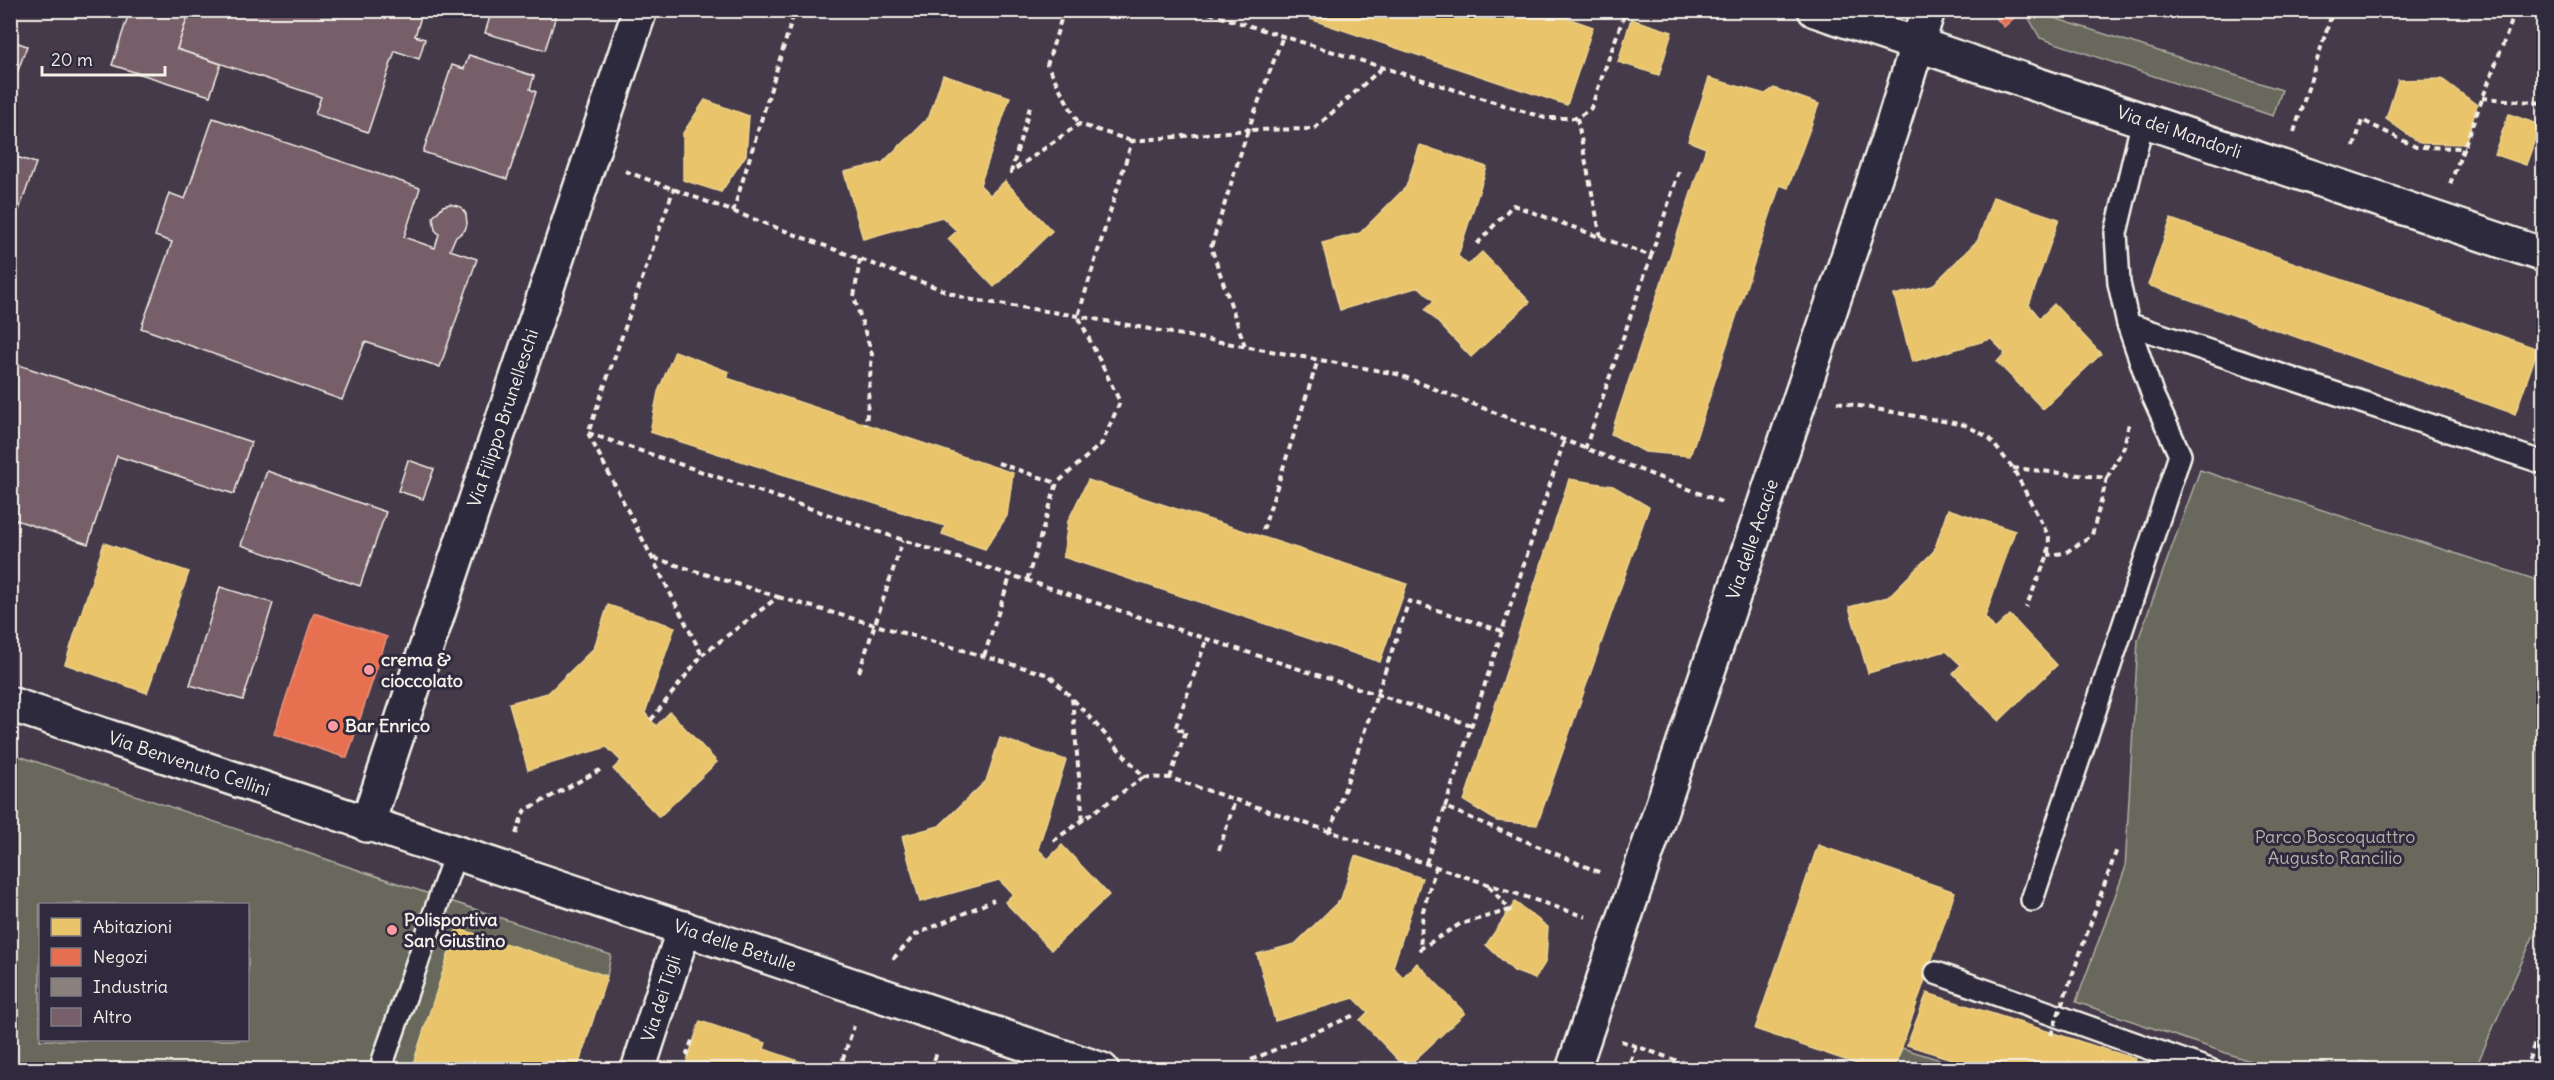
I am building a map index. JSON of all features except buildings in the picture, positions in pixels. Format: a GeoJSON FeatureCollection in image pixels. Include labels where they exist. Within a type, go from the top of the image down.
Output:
{"type":"FeatureCollection","features":[{"type":"Feature","properties":{"kind":"street","name":"Via Filippo Brunelleschi"},"geometry":{"type":"LineString","coordinates":[[367,825],[640,10]]}},
{"type":"Feature","properties":{"kind":"street","name":"Via dei Mandorli"},"geometry":{"type":"LineString","coordinates":[[1815,10],[2544,255]]}},
{"type":"Feature","properties":{"kind":"street","name":"Via delle Acacie"},"geometry":{"type":"LineString","coordinates":[[1573,1070],[1928,10]]}},
{"type":"Feature","properties":{"kind":"street","name":"Via Benvenuto Cellini"},"geometry":{"type":"LineString","coordinates":[[10,704],[367,825]]}},
{"type":"Feature","properties":{"kind":"street","name":"Via delle Betulle"},"geometry":{"type":"LineString","coordinates":[[367,825],[684,928],[1102,1070]]}},
{"type":"Feature","properties":{"kind":"street","name":"Via dei Tigli"},"geometry":{"type":"LineString","coordinates":[[638,1070],[684,928]]}},
{"type":"Feature","properties":{"kind":"lane"},"geometry":{"type":"LineString","coordinates":[[2032,900],[2180,455],[2153,396],[2128,324],[2119,283],[2116,233],[2143,120]]}},
{"type":"Feature","properties":{"kind":"lane"},"geometry":{"type":"LineString","coordinates":[[2128,324],[2544,463]]}},
{"type":"Feature","properties":{"kind":"lane"},"geometry":{"type":"LineString","coordinates":[[383,1061],[455,854]]}},
{"type":"Feature","properties":{"kind":"lane"},"geometry":{"type":"LineString","coordinates":[[1936,974],[2210,1070]]}},
{"type":"Feature","properties":{"kind":"path"},"geometry":{"type":"LineString","coordinates":[[733,212],[795,10]]}},
{"type":"Feature","properties":{"kind":"path"},"geometry":{"type":"LineString","coordinates":[[1064,10],[1047,65],[1079,124],[1132,141],[1248,130],[1314,129],[1382,67]]}},
{"type":"Feature","properties":{"kind":"path"},"geometry":{"type":"LineString","coordinates":[[1199,10],[1545,118],[1577,118],[1591,108],[1626,10]]}},
{"type":"Feature","properties":{"kind":"path"},"geometry":{"type":"LineString","coordinates":[[2283,167],[2334,10]]}},
{"type":"Feature","properties":{"kind":"path"},"geometry":{"type":"LineString","coordinates":[[2438,219],[2516,10]]}},
{"type":"Feature","properties":{"kind":"path"},"geometry":{"type":"LineString","coordinates":[[1245,346],[1211,247],[1248,130],[1283,36]]}},
{"type":"Feature","properties":{"kind":"path"},"geometry":{"type":"LineString","coordinates":[[2482,98],[2544,103]]}},
{"type":"Feature","properties":{"kind":"path"},"geometry":{"type":"LineString","coordinates":[[1029,107],[1011,172],[1079,124]]}},
{"type":"Feature","properties":{"kind":"path"},"geometry":{"type":"LineString","coordinates":[[1577,118],[1601,238]]}},
{"type":"Feature","properties":{"kind":"path"},"geometry":{"type":"LineString","coordinates":[[2354,147],[2362,120],[2416,147],[2465,148]]}},
{"type":"Feature","properties":{"kind":"path"},"geometry":{"type":"LineString","coordinates":[[1027,580],[1057,483],[1102,443],[1120,402],[1078,316],[1132,141]]}},
{"type":"Feature","properties":{"kind":"path"},"geometry":{"type":"LineString","coordinates":[[591,159],[968,299],[1078,316],[1397,374],[1759,518]]}},
{"type":"Feature","properties":{"kind":"path"},"geometry":{"type":"LineString","coordinates":[[1585,449],[1680,168]]}},
{"type":"Feature","properties":{"kind":"path"},"geometry":{"type":"LineString","coordinates":[[674,188],[588,433],[702,655]]}},
{"type":"Feature","properties":{"kind":"path"},"geometry":{"type":"LineString","coordinates":[[1478,244],[1513,205],[1651,256]]}},
{"type":"Feature","properties":{"kind":"path"},"geometry":{"type":"LineString","coordinates":[[860,259],[854,297],[872,354],[866,425]]}},
{"type":"Feature","properties":{"kind":"path"},"geometry":{"type":"LineString","coordinates":[[1263,530],[1318,360]]}},
{"type":"Feature","properties":{"kind":"path"},"geometry":{"type":"LineString","coordinates":[[1801,394],[1965,425],[1988,437],[2013,468],[2049,537],[2048,555],[2026,607]]}},
{"type":"Feature","properties":{"kind":"path"},"geometry":{"type":"LineString","coordinates":[[2048,555],[2065,552],[2092,535],[2107,478],[2124,447],[2129,422],[2153,396]]}},
{"type":"Feature","properties":{"kind":"path"},"geometry":{"type":"LineString","coordinates":[[588,433],[903,540],[1471,725]]}},
{"type":"Feature","properties":{"kind":"path"},"geometry":{"type":"LineString","coordinates":[[1426,863],[1564,441]]}},
{"type":"Feature","properties":{"kind":"path"},"geometry":{"type":"LineString","coordinates":[[998,463],[1057,483]]}},
{"type":"Feature","properties":{"kind":"path"},"geometry":{"type":"LineString","coordinates":[[2013,468],[2107,478]]}},
{"type":"Feature","properties":{"kind":"path"},"geometry":{"type":"LineString","coordinates":[[859,672],[903,540]]}},
{"type":"Feature","properties":{"kind":"path"},"geometry":{"type":"LineString","coordinates":[[654,558],[778,597],[1049,675],[1144,777]]}},
{"type":"Feature","properties":{"kind":"path"},"geometry":{"type":"LineString","coordinates":[[984,656],[1011,574]]}},
{"type":"Feature","properties":{"kind":"path"},"geometry":{"type":"LineString","coordinates":[[651,720],[702,655],[778,597]]}},
{"type":"Feature","properties":{"kind":"path"},"geometry":{"type":"LineString","coordinates":[[1330,832],[1409,601],[1502,630]]}},
{"type":"Feature","properties":{"kind":"path"},"geometry":{"type":"LineString","coordinates":[[1170,778],[1186,731],[1175,729],[1207,638]]}},
{"type":"Feature","properties":{"kind":"path"},"geometry":{"type":"LineString","coordinates":[[1072,698],[1083,822]]}},
{"type":"Feature","properties":{"kind":"path"},"geometry":{"type":"LineString","coordinates":[[503,870],[524,811],[600,770]]}},
{"type":"Feature","properties":{"kind":"path"},"geometry":{"type":"LineString","coordinates":[[1053,841],[1144,777],[1170,778],[1621,928]]}},
{"type":"Feature","properties":{"kind":"path"},"geometry":{"type":"LineString","coordinates":[[1219,850],[1235,801]]}},
{"type":"Feature","properties":{"kind":"path"},"geometry":{"type":"LineString","coordinates":[[1445,807],[1635,886]]}},
{"type":"Feature","properties":{"kind":"path"},"geometry":{"type":"LineString","coordinates":[[2051,1035],[2117,849]]}},
{"type":"Feature","properties":{"kind":"path"},"geometry":{"type":"LineString","coordinates":[[1436,866],[1423,911],[1420,949],[1460,924],[1510,910],[1486,883]]}},
{"type":"Feature","properties":{"kind":"path"},"geometry":{"type":"LineString","coordinates":[[866,990],[915,935],[994,900]]}},
{"type":"Feature","properties":{"kind":"path"},"geometry":{"type":"LineString","coordinates":[[1248,1070],[1251,1060],[1357,1014]]}},
{"type":"Feature","properties":{"kind":"path"},"geometry":{"type":"LineString","coordinates":[[2524,1070],[2544,1018]]}},
{"type":"Feature","properties":{"kind":"path"},"geometry":{"type":"LineString","coordinates":[[1587,1029],[1704,1070]]}},
{"type":"Feature","properties":{"kind":"path"},"geometry":{"type":"LineString","coordinates":[[689,1055],[687,1054],[693,1038]]}},
{"type":"Feature","properties":{"kind":"path"},"geometry":{"type":"LineString","coordinates":[[839,1070],[848,1042]]}},
{"type":"Feature","properties":{"kind":"path"},"geometry":{"type":"LineString","coordinates":[[1636,1046],[1630,1062],[1656,1070]]}},
{"type":"Feature","properties":{"kind":"green space"},"geometry":{"type":"Polygon","coordinates":[[[2021,11],[2032,11],[2282,90],[2273,116],[2040,38],[2026,13],[2021,11]]]}},
{"type":"Feature","properties":{"kind":"green space","name":"Parco Boscoquattro Augusto Rancilio"},"geometry":{"type":"Polygon","coordinates":[[[2200,470],[2543,582],[2543,914],[2475,1069],[2386,1069],[2361,1061],[2358,1069],[2273,1069],[2076,1002],[2125,869],[2138,640],[2200,470]]]}},
{"type":"Feature","properties":{"kind":"green space","name":"Polisportiva San Giustino"},"geometry":{"type":"Polygon","coordinates":[[[10,753],[611,955],[607,976],[577,1069],[42,1070],[11,1061],[10,753]]]}},
{"type":"Feature","properties":{"kind":"green space"},"geometry":{"type":"Polygon","coordinates":[[[1902,1048],[1969,1069],[1894,1069],[1902,1048]]]}},
{"type":"Feature","properties":{"kind":"place","name":"crema & cioccolato"},"geometry":{"type":"Point","coordinates":[369,670]}},
{"type":"Feature","properties":{"kind":"place","name":"Bar Enrico"},"geometry":{"type":"Point","coordinates":[333,726]}},
{"type":"Feature","properties":{"kind":"place","name":"Polisportiva San Giustino"},"geometry":{"type":"Point","coordinates":[392,930]}}]}
